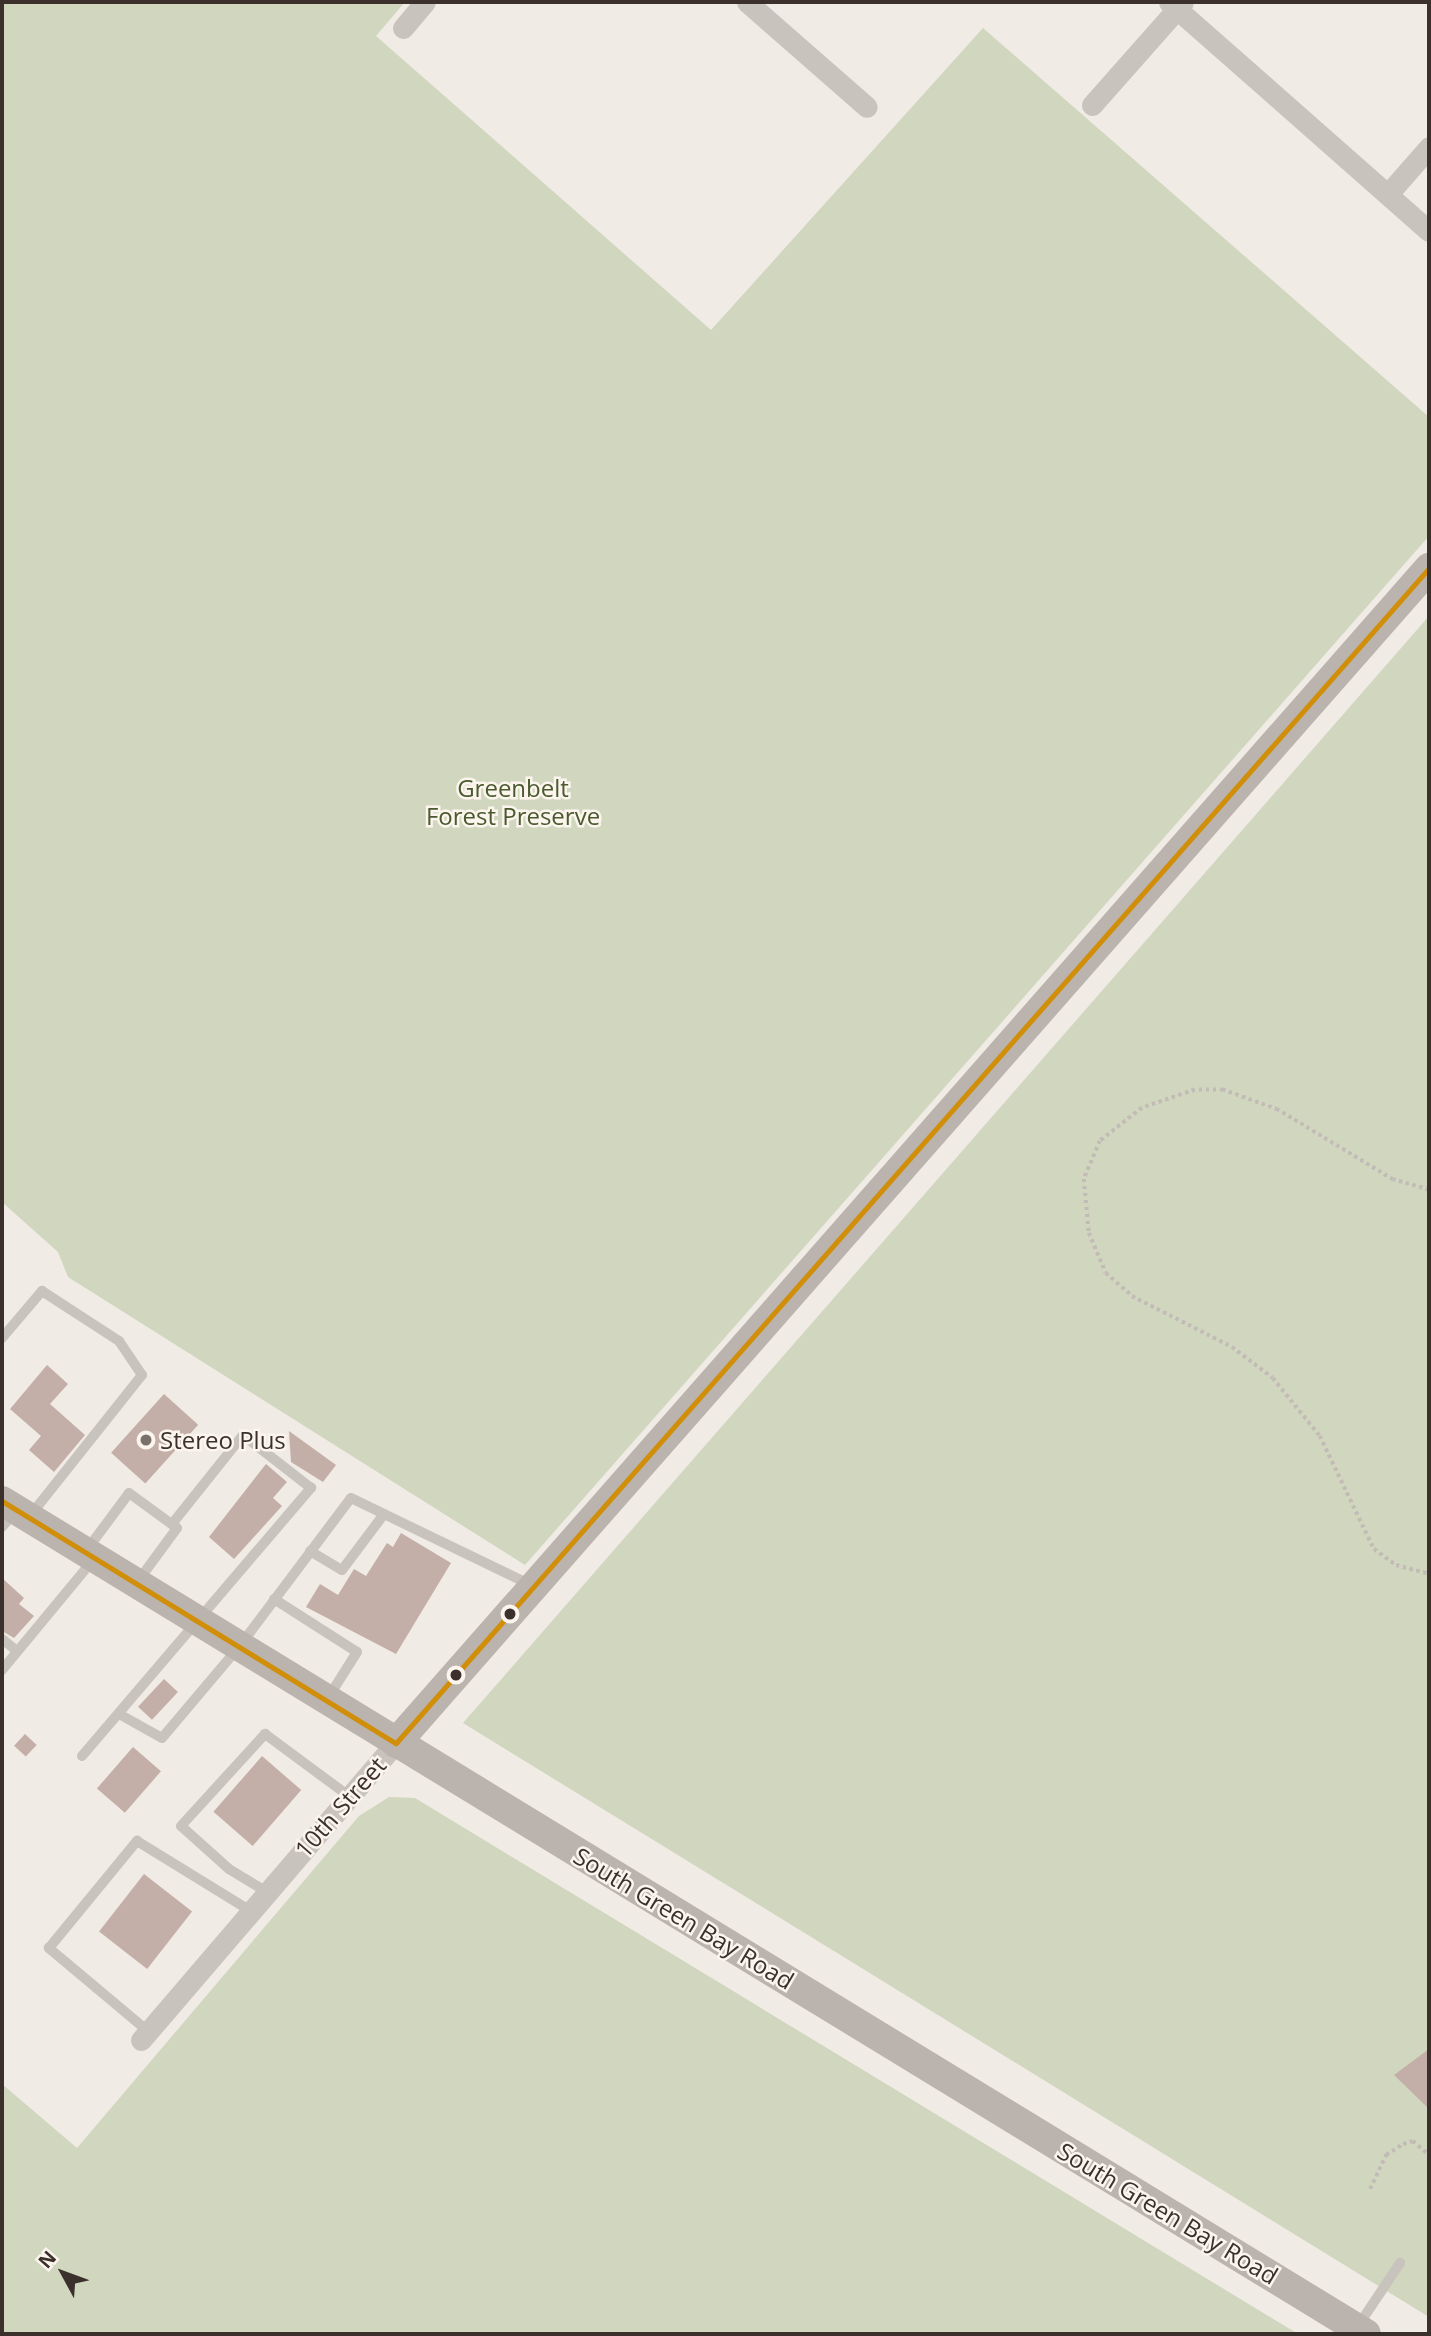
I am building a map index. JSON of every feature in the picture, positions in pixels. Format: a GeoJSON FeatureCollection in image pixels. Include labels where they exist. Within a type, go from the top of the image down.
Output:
{"type":"FeatureCollection","features":[{"type":"Feature","properties":{"kind":"street"},"geometry":{"type":"LineString","coordinates":[[403,28],[425,2]]}},
{"type":"Feature","properties":{"kind":"street"},"geometry":{"type":"LineString","coordinates":[[747,2],[867,107]]}},
{"type":"Feature","properties":{"kind":"street"},"geometry":{"type":"LineString","coordinates":[[1092,105],[1176,4],[1429,231]]}},
{"type":"Feature","properties":{"kind":"street"},"geometry":{"type":"LineString","coordinates":[[1388,194],[1429,147]]}},
{"type":"Feature","properties":{"kind":"street","name":"10th Street"},"geometry":{"type":"LineString","coordinates":[[145,2036],[396,1742],[1429,568]]}},
{"type":"Feature","properties":{"kind":"street","name":"South Green Bay Road"},"geometry":{"type":"LineString","coordinates":[[12,1514],[137,1583],[1358,2332]]}},
{"type":"Feature","properties":{"kind":"lane"},"geometry":{"type":"LineString","coordinates":[[2,1338],[43,1291],[119,1341],[142,1375],[12,1514]]}},
{"type":"Feature","properties":{"kind":"lane"},"geometry":{"type":"LineString","coordinates":[[82,1756],[201,1623],[311,1488],[243,1435],[172,1524]]}},
{"type":"Feature","properties":{"kind":"lane"},"geometry":{"type":"LineString","coordinates":[[2,1670],[90,1555],[129,1493],[177,1528],[137,1583]]}},
{"type":"Feature","properties":{"kind":"lane"},"geometry":{"type":"LineString","coordinates":[[119,1714],[162,1738],[239,1647],[351,1498],[533,1586]]}},
{"type":"Feature","properties":{"kind":"lane"},"geometry":{"type":"LineString","coordinates":[[310,1551],[342,1570],[384,1514]]}},
{"type":"Feature","properties":{"kind":"lane"},"geometry":{"type":"LineString","coordinates":[[274,1600],[357,1652],[327,1700]]}},
{"type":"Feature","properties":{"kind":"lane"},"geometry":{"type":"LineString","coordinates":[[2,1639],[17,1651]]}},
{"type":"Feature","properties":{"kind":"lane"},"geometry":{"type":"LineString","coordinates":[[267,1892],[229,1869],[181,1826],[265,1734],[350,1797]]}},
{"type":"Feature","properties":{"kind":"lane"},"geometry":{"type":"LineString","coordinates":[[145,2036],[49,1948],[137,1841],[251,1910]]}},
{"type":"Feature","properties":{"kind":"lane"},"geometry":{"type":"LineString","coordinates":[[1358,2332],[1400,2263]]}},
{"type":"Feature","properties":{"kind":"path"},"geometry":{"type":"LineString","coordinates":[[1429,1190],[1393,1180],[1278,1110],[1223,1090],[1195,1090],[1142,1108],[1100,1141],[1084,1179],[1089,1233],[1106,1273],[1132,1296],[1224,1343],[1273,1378],[1320,1436],[1374,1549],[1396,1565],[1429,1574]]}},
{"type":"Feature","properties":{"kind":"path"},"geometry":{"type":"LineString","coordinates":[[1370,2189],[1385,2155],[1403,2144],[1413,2141],[1429,2155]]}},
{"type":"Feature","properties":{"kind":"green space","name":"Greenbelt Forest Preserve"},"geometry":{"type":"Polygon","coordinates":[[[2,2],[405,2],[376,36],[711,330],[983,28],[1429,417],[1429,536],[525,1565],[68,1277],[58,1252],[2,1202],[2,2]]]}},
{"type":"Feature","properties":{"kind":"green space"},"geometry":{"type":"Polygon","coordinates":[[[1429,616],[1429,2317],[463,1723],[1429,616]]]}},
{"type":"Feature","properties":{"kind":"green space"},"geometry":{"type":"Polygon","coordinates":[[[389,1797],[415,1798],[1298,2334],[2,2334],[2,2084],[77,2148],[359,1816],[389,1797]]]}},
{"type":"Feature","properties":{"kind":"building"},"geometry":{"type":"Polygon","coordinates":[[[47,1365],[68,1384],[50,1404],[85,1435],[54,1472],[29,1450],[41,1436],[10,1409],[47,1365]]]}},
{"type":"Feature","properties":{"kind":"building"},"geometry":{"type":"Polygon","coordinates":[[[164,1394],[198,1425],[145,1483],[111,1453],[164,1394]]]}},
{"type":"Feature","properties":{"kind":"building"},"geometry":{"type":"Polygon","coordinates":[[[289,1431],[336,1465],[323,1482],[291,1462],[289,1431]]]}},
{"type":"Feature","properties":{"kind":"building"},"geometry":{"type":"Polygon","coordinates":[[[266,1464],[287,1482],[273,1498],[282,1506],[234,1559],[209,1537],[266,1464]]]}},
{"type":"Feature","properties":{"kind":"building"},"geometry":{"type":"Polygon","coordinates":[[[401,1533],[451,1563],[396,1654],[306,1607],[320,1584],[338,1595],[354,1569],[366,1576],[387,1543],[393,1547],[401,1533]]]}},
{"type":"Feature","properties":{"kind":"building"},"geometry":{"type":"Polygon","coordinates":[[[2,1578],[24,1598],[19,1604],[34,1616],[14,1638],[2,1631],[2,1578]]]}},
{"type":"Feature","properties":{"kind":"building"},"geometry":{"type":"Polygon","coordinates":[[[164,1679],[178,1692],[152,1720],[138,1707],[164,1679]]]}},
{"type":"Feature","properties":{"kind":"building"},"geometry":{"type":"Polygon","coordinates":[[[25,1734],[37,1745],[26,1757],[14,1746],[25,1734]]]}},
{"type":"Feature","properties":{"kind":"building"},"geometry":{"type":"Polygon","coordinates":[[[133,1747],[161,1771],[125,1813],[97,1789],[133,1747]]]}},
{"type":"Feature","properties":{"kind":"building"},"geometry":{"type":"Polygon","coordinates":[[[262,1756],[301,1790],[253,1846],[213,1812],[262,1756]]]}},
{"type":"Feature","properties":{"kind":"building"},"geometry":{"type":"Polygon","coordinates":[[[144,1874],[192,1912],[147,1969],[99,1932],[144,1874]]]}},
{"type":"Feature","properties":{"kind":"building"},"geometry":{"type":"Polygon","coordinates":[[[1429,2049],[1429,2109],[1394,2075],[1429,2049]]]}},
{"type":"Feature","properties":{"kind":"transit line"},"geometry":{"type":"LineString","coordinates":[[2,1501],[396,1743],[1429,568]]}},
{"type":"Feature","properties":{"kind":"place","name":"Stereo Plus"},"geometry":{"type":"Point","coordinates":[146,1440]}}]}
